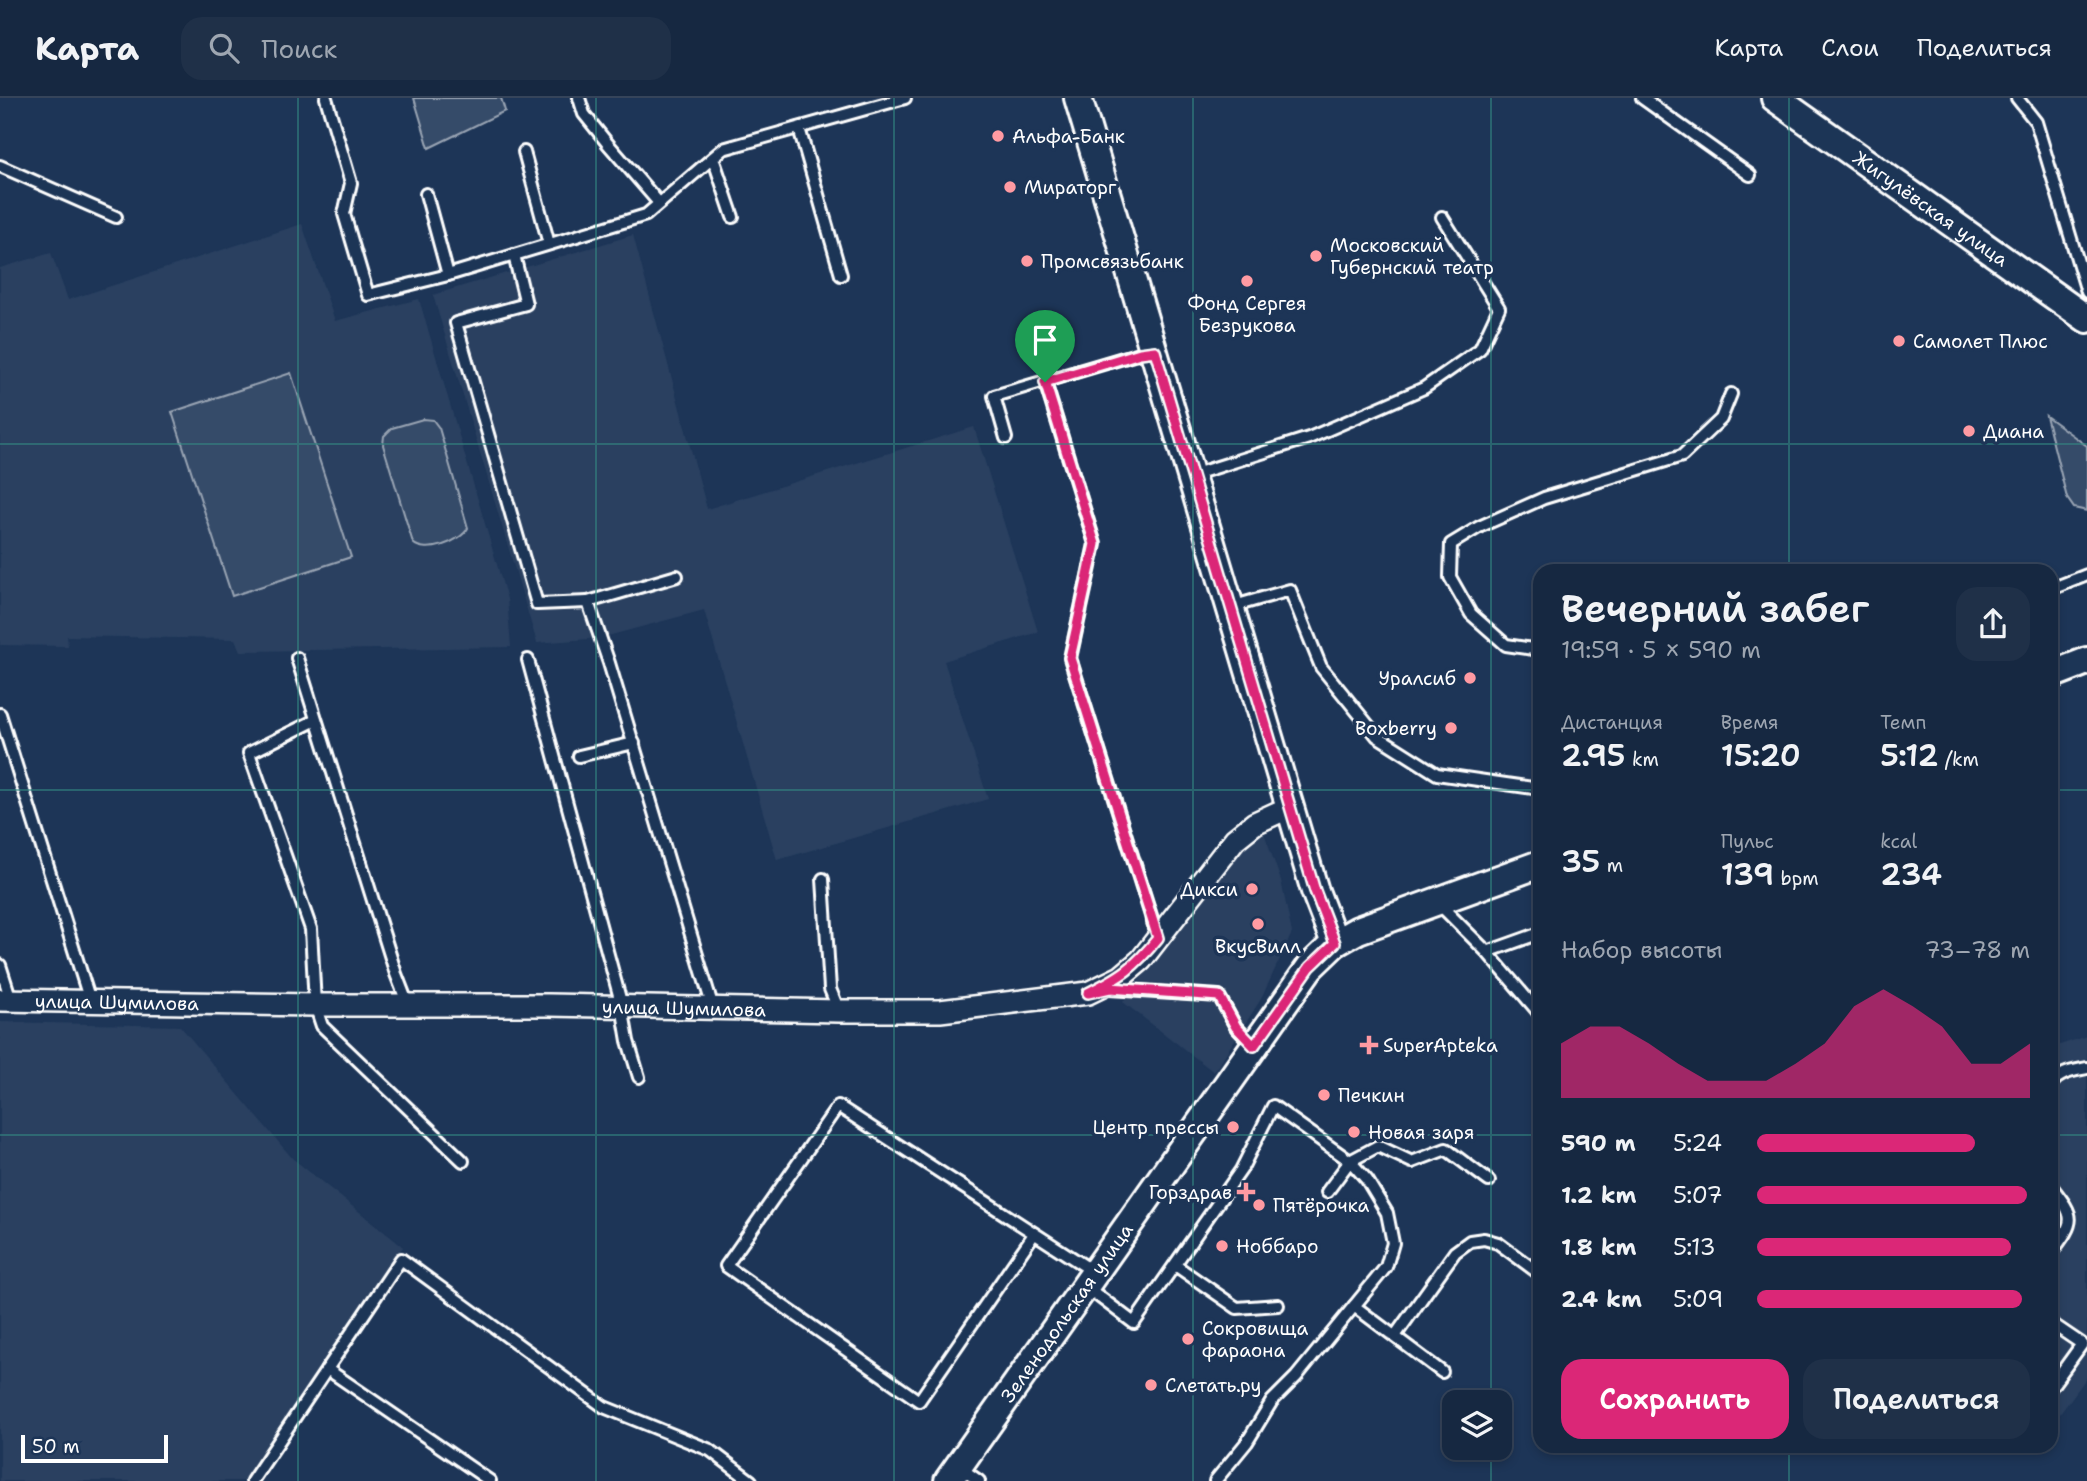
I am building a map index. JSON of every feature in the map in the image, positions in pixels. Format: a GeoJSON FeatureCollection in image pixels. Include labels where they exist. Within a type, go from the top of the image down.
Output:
{"type":"FeatureCollection","features":[{"type":"Feature","properties":{"kind":"street"},"geometry":{"type":"LineString","coordinates":[[1078,98],[1315,891],[1335,943]]}},
{"type":"Feature","properties":{"kind":"street","name":"Жигулёвская улица"},"geometry":{"type":"LineString","coordinates":[[1775,98],[2087,319]]}},
{"type":"Feature","properties":{"kind":"street"},"geometry":{"type":"LineString","coordinates":[[2058,672],[2087,661]]}},
{"type":"Feature","properties":{"kind":"street","name":"улица Шумилова"},"geometry":{"type":"LineString","coordinates":[[6,1000],[940,1011],[1088,993],[1121,976],[1141,960],[1235,839],[1255,822],[1290,807]]}},
{"type":"Feature","properties":{"kind":"street","name":"Зеленодольская улица"},"geometry":{"type":"LineString","coordinates":[[962,1476],[1090,1280],[1310,967],[1335,943],[1358,930],[1533,867]]}},
{"type":"Feature","properties":{"kind":"lane"},"geometry":{"type":"LineString","coordinates":[[327,98],[351,183],[344,214],[368,295],[447,275],[646,215],[723,149],[905,98]]}},
{"type":"Feature","properties":{"kind":"lane"},"geometry":{"type":"LineString","coordinates":[[579,98],[584,114],[659,203]]}},
{"type":"Feature","properties":{"kind":"lane"},"geometry":{"type":"LineString","coordinates":[[1642,98],[1750,175]]}},
{"type":"Feature","properties":{"kind":"lane"},"geometry":{"type":"LineString","coordinates":[[2017,98],[2036,122],[2087,292]]}},
{"type":"Feature","properties":{"kind":"lane"},"geometry":{"type":"LineString","coordinates":[[799,128],[841,275]]}},
{"type":"Feature","properties":{"kind":"lane"},"geometry":{"type":"LineString","coordinates":[[524,152],[549,244]]}},
{"type":"Feature","properties":{"kind":"lane"},"geometry":{"type":"LineString","coordinates":[[713,158],[733,217]]}},
{"type":"Feature","properties":{"kind":"lane"},"geometry":{"type":"LineString","coordinates":[[0,166],[116,217]]}},
{"type":"Feature","properties":{"kind":"lane"},"geometry":{"type":"LineString","coordinates":[[426,194],[447,275]]}},
{"type":"Feature","properties":{"kind":"lane"},"geometry":{"type":"LineString","coordinates":[[1192,475],[1309,438],[1424,388],[1480,349],[1499,307],[1442,217]]}},
{"type":"Feature","properties":{"kind":"lane"},"geometry":{"type":"LineString","coordinates":[[514,255],[526,304],[456,323],[537,604],[588,602],[677,576]]}},
{"type":"Feature","properties":{"kind":"lane"},"geometry":{"type":"LineString","coordinates":[[1006,438],[994,396],[1140,353],[1155,351]]}},
{"type":"Feature","properties":{"kind":"lane"},"geometry":{"type":"LineString","coordinates":[[1045,382],[1095,544],[1070,658],[1158,938]]}},
{"type":"Feature","properties":{"kind":"lane"},"geometry":{"type":"LineString","coordinates":[[1533,649],[1506,645],[1471,614],[1450,576],[1451,544],[1479,527],[1544,498],[1682,456],[1721,419],[1731,394]]}},
{"type":"Feature","properties":{"kind":"lane"},"geometry":{"type":"LineString","coordinates":[[2058,586],[2087,575]]}},
{"type":"Feature","properties":{"kind":"lane"},"geometry":{"type":"LineString","coordinates":[[1231,607],[1290,590],[1321,667],[1377,736],[1437,774],[1533,788]]}},
{"type":"Feature","properties":{"kind":"lane"},"geometry":{"type":"LineString","coordinates":[[588,602],[610,663],[713,1009]]}},
{"type":"Feature","properties":{"kind":"lane"},"geometry":{"type":"LineString","coordinates":[[297,658],[408,1005]]}},
{"type":"Feature","properties":{"kind":"lane"},"geometry":{"type":"LineString","coordinates":[[527,660],[639,1077]]}},
{"type":"Feature","properties":{"kind":"lane"},"geometry":{"type":"LineString","coordinates":[[0,713],[5,746],[90,1001]]}},
{"type":"Feature","properties":{"kind":"lane"},"geometry":{"type":"LineString","coordinates":[[316,720],[249,753],[311,929],[315,1005],[321,1026],[463,1161]]}},
{"type":"Feature","properties":{"kind":"lane"},"geometry":{"type":"LineString","coordinates":[[579,756],[634,743]]}},
{"type":"Feature","properties":{"kind":"lane"},"geometry":{"type":"LineString","coordinates":[[823,879],[830,989],[839,1011]]}},
{"type":"Feature","properties":{"kind":"lane"},"geometry":{"type":"LineString","coordinates":[[1437,902],[1487,952],[1533,1006]]}},
{"type":"Feature","properties":{"kind":"lane"},"geometry":{"type":"LineString","coordinates":[[1487,952],[1533,936]]}},
{"type":"Feature","properties":{"kind":"lane"},"geometry":{"type":"LineString","coordinates":[[0,965],[6,1000]]}},
{"type":"Feature","properties":{"kind":"lane"},"geometry":{"type":"LineString","coordinates":[[1088,993],[1110,988],[1219,996],[1236,1027],[1254,1046]]}},
{"type":"Feature","properties":{"kind":"lane"},"geometry":{"type":"LineString","coordinates":[[2058,1076],[2087,1068]]}},
{"type":"Feature","properties":{"kind":"lane"},"geometry":{"type":"LineString","coordinates":[[1034,1234],[919,1401],[726,1266],[838,1106],[1034,1234],[1090,1280],[1134,1323],[1241,1170],[1273,1106],[1350,1161],[1367,1180],[1387,1213],[1393,1243],[1385,1267],[1296,1377],[1272,1401],[1247,1442],[1215,1481]]}},
{"type":"Feature","properties":{"kind":"lane"},"geometry":{"type":"LineString","coordinates":[[1327,1192],[1350,1161],[1378,1146],[1412,1162],[1446,1149],[1489,1181]]}},
{"type":"Feature","properties":{"kind":"lane"},"geometry":{"type":"LineString","coordinates":[[2058,1195],[2068,1208],[2071,1221],[2058,1243]]}},
{"type":"Feature","properties":{"kind":"lane"},"geometry":{"type":"LineString","coordinates":[[1395,1336],[1455,1252],[1470,1241],[1484,1239],[1498,1243],[1533,1269]]}},
{"type":"Feature","properties":{"kind":"lane"},"geometry":{"type":"LineString","coordinates":[[252,1481],[401,1259],[604,1407],[710,1450],[751,1481]]}},
{"type":"Feature","properties":{"kind":"lane"},"geometry":{"type":"LineString","coordinates":[[1175,1265],[1237,1308],[1278,1305]]}},
{"type":"Feature","properties":{"kind":"lane"},"geometry":{"type":"LineString","coordinates":[[1354,1306],[1442,1372]]}},
{"type":"Feature","properties":{"kind":"lane"},"geometry":{"type":"LineString","coordinates":[[2058,1327],[2084,1340],[2058,1377]]}},
{"type":"Feature","properties":{"kind":"lane"},"geometry":{"type":"LineString","coordinates":[[327,1368],[489,1481]]}},
{"type":"Feature","properties":{"kind":"shaded area"},"geometry":{"type":"Polygon","coordinates":[[[414,98],[501,98],[505,111],[429,148],[414,98]]]}},
{"type":"Feature","properties":{"kind":"shaded area"},"geometry":{"type":"Polygon","coordinates":[[[302,224],[335,321],[419,299],[507,599],[511,647],[240,651],[235,639],[67,636],[68,646],[0,645],[0,268],[51,253],[68,300],[302,224]]]}},
{"type":"Feature","properties":{"kind":"shaded area"},"geometry":{"type":"Polygon","coordinates":[[[633,235],[707,509],[974,427],[1038,632],[944,661],[988,799],[777,860],[704,610],[600,638],[537,643],[433,295],[633,235]]]}},
{"type":"Feature","properties":{"kind":"shaded area"},"geometry":{"type":"Polygon","coordinates":[[[291,373],[351,557],[232,596],[172,412],[291,373]]]}},
{"type":"Feature","properties":{"kind":"shaded area"},"geometry":{"type":"Polygon","coordinates":[[[2046,416],[2087,446],[2087,511],[2074,508],[2067,498],[2046,416]]]}},
{"type":"Feature","properties":{"kind":"shaded area"},"geometry":{"type":"Polygon","coordinates":[[[423,419],[433,420],[439,428],[468,528],[451,542],[426,548],[413,543],[383,445],[384,436],[392,428],[423,419]]]}},
{"type":"Feature","properties":{"kind":"shaded area"},"geometry":{"type":"Polygon","coordinates":[[[1263,830],[1281,881],[1292,933],[1261,999],[1214,1072],[1123,1002],[1235,856],[1263,830]]]}},
{"type":"Feature","properties":{"kind":"shaded area"},"geometry":{"type":"Polygon","coordinates":[[[0,1022],[180,1026],[292,1158],[403,1247],[248,1481],[0,1481],[0,1022]]]}},
{"type":"Feature","properties":{"kind":"shaded area"},"geometry":{"type":"Polygon","coordinates":[[[2087,1036],[2087,1377],[2058,1416],[2058,1046],[2087,1036]]]}},
{"type":"Feature","properties":{"kind":"place","name":"Альфа-Банк"},"geometry":{"type":"Point","coordinates":[998,136]}},
{"type":"Feature","properties":{"kind":"place","name":"Мираторг"},"geometry":{"type":"Point","coordinates":[1010,187]}},
{"type":"Feature","properties":{"kind":"place","name":"Московский Губернский театр"},"geometry":{"type":"Point","coordinates":[1316,256]}},
{"type":"Feature","properties":{"kind":"place","name":"Промсвязьбанк"},"geometry":{"type":"Point","coordinates":[1027,261]}},
{"type":"Feature","properties":{"kind":"place","name":"Фонд Сергея Безрукова"},"geometry":{"type":"Point","coordinates":[1247,281]}},
{"type":"Feature","properties":{"kind":"place","name":"Самолет Плюс"},"geometry":{"type":"Point","coordinates":[1899,341]}},
{"type":"Feature","properties":{"kind":"place","name":"Диана"},"geometry":{"type":"Point","coordinates":[1969,431]}},
{"type":"Feature","properties":{"kind":"place","name":"Уралсиб"},"geometry":{"type":"Point","coordinates":[1470,678]}},
{"type":"Feature","properties":{"kind":"place","name":"Boxberry"},"geometry":{"type":"Point","coordinates":[1451,728]}},
{"type":"Feature","properties":{"kind":"place","name":"Дикси"},"geometry":{"type":"Point","coordinates":[1252,889]}},
{"type":"Feature","properties":{"kind":"place","name":"ВкусВилл"},"geometry":{"type":"Point","coordinates":[1258,924]}},
{"type":"Feature","properties":{"kind":"place","name":"SuperApteka"},"geometry":{"type":"Point","coordinates":[1369,1045]}},
{"type":"Feature","properties":{"kind":"place","name":"Печкин"},"geometry":{"type":"Point","coordinates":[1324,1095]}},
{"type":"Feature","properties":{"kind":"place","name":"Центр прессы"},"geometry":{"type":"Point","coordinates":[1233,1127]}},
{"type":"Feature","properties":{"kind":"place","name":"Новая заря"},"geometry":{"type":"Point","coordinates":[1354,1132]}},
{"type":"Feature","properties":{"kind":"place","name":"Горздрав"},"geometry":{"type":"Point","coordinates":[1246,1192]}},
{"type":"Feature","properties":{"kind":"place","name":"Пятёрочка"},"geometry":{"type":"Point","coordinates":[1259,1205]}},
{"type":"Feature","properties":{"kind":"place","name":"Ноббаро"},"geometry":{"type":"Point","coordinates":[1222,1246]}},
{"type":"Feature","properties":{"kind":"place","name":"Сокровища фараона"},"geometry":{"type":"Point","coordinates":[1188,1339]}},
{"type":"Feature","properties":{"kind":"place","name":"Слетать.ру"},"geometry":{"type":"Point","coordinates":[1151,1385]}},
{"type":"Feature","properties":{"kind":"route"},"geometry":{"type":"LineString","coordinates":[[1155,351],[1315,891],[1335,943],[1310,967],[1254,1046],[1236,1027],[1219,996],[1110,988],[1088,993],[1121,976],[1141,960],[1158,938],[1070,658],[1095,544],[1045,382],[1140,353],[1155,351]]}}]}
